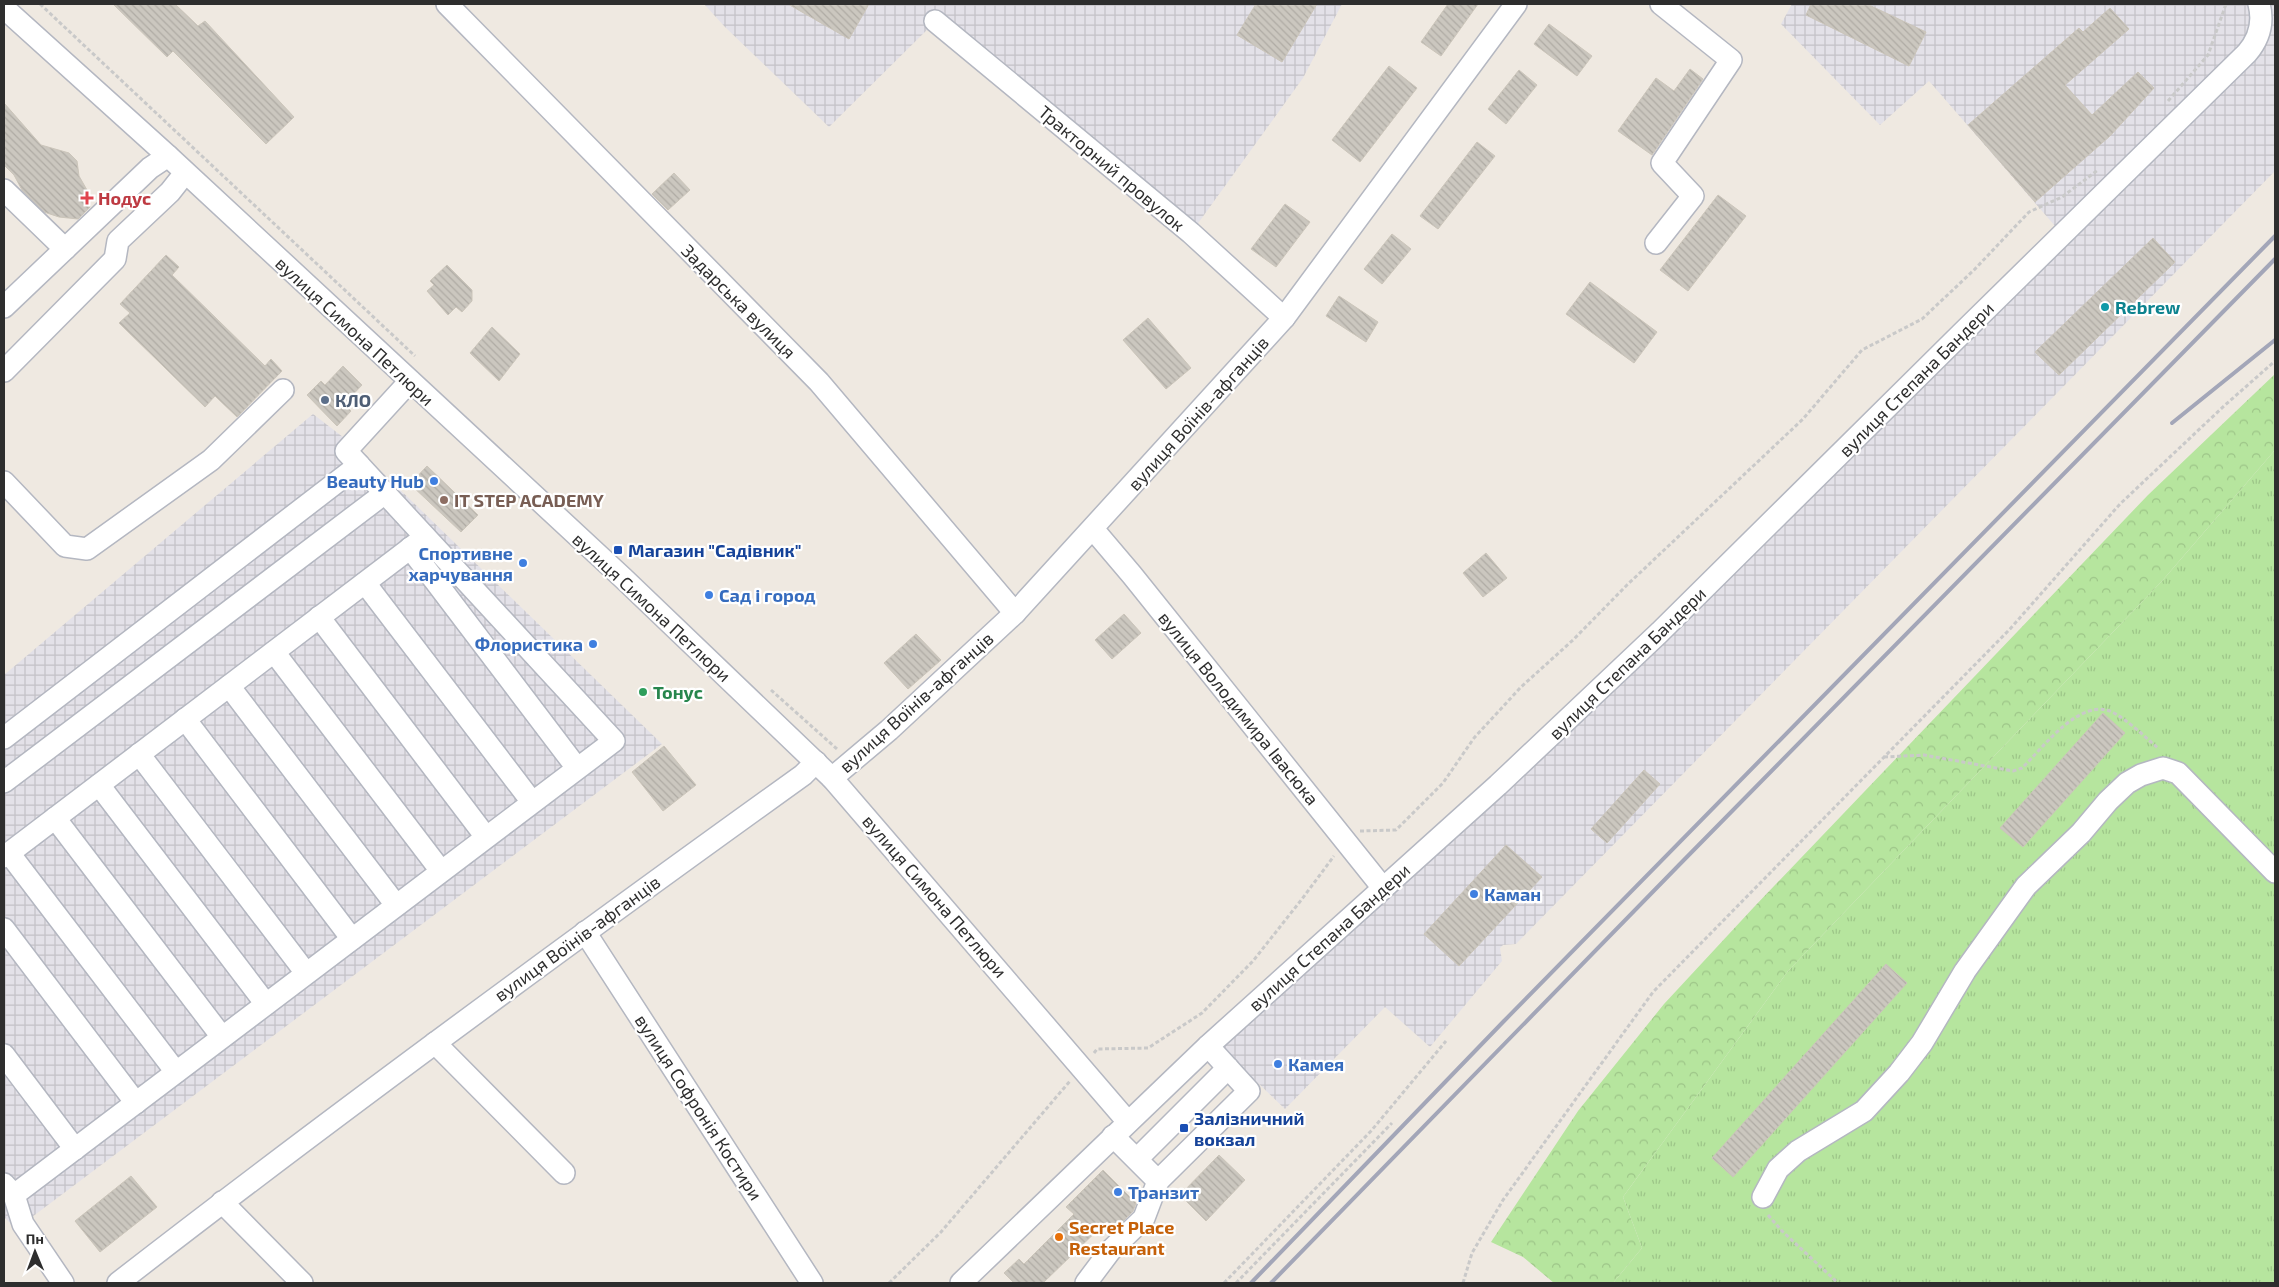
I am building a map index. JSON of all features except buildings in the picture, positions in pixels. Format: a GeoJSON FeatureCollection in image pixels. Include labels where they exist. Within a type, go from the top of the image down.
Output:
{"type":"FeatureCollection","features":[{"type":"Feature","properties":{"kind":"street","name":"Задарська вулиця"},"geometry":{"type":"LineString","coordinates":[[447,4],[819,382],[1015,613]]}},
{"type":"Feature","properties":{"kind":"street","name":"вулиця Воїнів-афганців"},"geometry":{"type":"LineString","coordinates":[[832,778],[889,730],[1015,613],[1284,318],[1516,4]]}},
{"type":"Feature","properties":{"kind":"street"},"geometry":{"type":"LineString","coordinates":[[1656,243],[1693,196],[1662,164],[1731,60],[1661,4]]}},
{"type":"Feature","properties":{"kind":"street","name":"вулиця Симона Петлюри"},"geometry":{"type":"LineString","coordinates":[[4,8],[168,156],[623,578],[832,778],[1120,1129],[1137,1159],[1158,1181]]}},
{"type":"Feature","properties":{"kind":"street","name":"вулиця Степана Бандери"},"geometry":{"type":"LineString","coordinates":[[961,1283],[1208,1046],[1498,785],[1681,612],[1960,334],[2240,60],[2257,40],[2260,30],[2260,10]]}},
{"type":"Feature","properties":{"kind":"street","name":"Тракторний провулок"},"geometry":{"type":"LineString","coordinates":[[935,21],[1191,233],[1284,318]]}},
{"type":"Feature","properties":{"kind":"street"},"geometry":{"type":"LineString","coordinates":[[4,307],[150,168],[168,156]]}},
{"type":"Feature","properties":{"kind":"street"},"geometry":{"type":"LineString","coordinates":[[4,371],[115,259],[118,241],[170,192],[186,173]]}},
{"type":"Feature","properties":{"kind":"street"},"geometry":{"type":"LineString","coordinates":[[4,190],[65,249]]}},
{"type":"Feature","properties":{"kind":"street"},"geometry":{"type":"LineString","coordinates":[[410,382],[346,451],[385,492],[577,768]]}},
{"type":"Feature","properties":{"kind":"street"},"geometry":{"type":"LineString","coordinates":[[4,482],[65,546],[87,549],[211,460],[283,390]]}},
{"type":"Feature","properties":{"kind":"street"},"geometry":{"type":"LineString","coordinates":[[4,738],[360,465]]}},
{"type":"Feature","properties":{"kind":"street"},"geometry":{"type":"LineString","coordinates":[[4,782],[385,492]]}},
{"type":"Feature","properties":{"kind":"street","name":"вулиця Володимира Івасюка"},"geometry":{"type":"LineString","coordinates":[[1093,529],[1132,574],[1383,888]]}},
{"type":"Feature","properties":{"kind":"street"},"geometry":{"type":"LineString","coordinates":[[176,1072],[6,855],[418,542]]}},
{"type":"Feature","properties":{"kind":"street"},"geometry":{"type":"LineString","coordinates":[[63,1283],[22,1224],[9,1190],[75,1148],[136,1103],[614,740],[418,542]]}},
{"type":"Feature","properties":{"kind":"street"},"geometry":{"type":"LineString","coordinates":[[364,582],[532,802]]}},
{"type":"Feature","properties":{"kind":"street"},"geometry":{"type":"LineString","coordinates":[[319,617],[486,837]]}},
{"type":"Feature","properties":{"kind":"street"},"geometry":{"type":"LineString","coordinates":[[274,652],[441,871]]}},
{"type":"Feature","properties":{"kind":"street"},"geometry":{"type":"LineString","coordinates":[[229,686],[396,905]]}},
{"type":"Feature","properties":{"kind":"street"},"geometry":{"type":"LineString","coordinates":[[185,719],[352,939]]}},
{"type":"Feature","properties":{"kind":"street"},"geometry":{"type":"LineString","coordinates":[[139,754],[306,974]]}},
{"type":"Feature","properties":{"kind":"street","name":"вулиця Воїнів-афганців"},"geometry":{"type":"LineString","coordinates":[[222,1202],[585,932],[803,775],[816,762]]}},
{"type":"Feature","properties":{"kind":"street"},"geometry":{"type":"LineString","coordinates":[[1763,1197],[1778,1169],[1798,1151],[1864,1111],[1898,1073],[1922,1043],[1979,950],[2026,886],[2081,833],[2108,801],[2127,783],[2152,771],[2164,768],[2178,773],[2275,872]]}},
{"type":"Feature","properties":{"kind":"street"},"geometry":{"type":"LineString","coordinates":[[99,784],[266,1004]]}},
{"type":"Feature","properties":{"kind":"street"},"geometry":{"type":"LineString","coordinates":[[55,818],[222,1037]]}},
{"type":"Feature","properties":{"kind":"street"},"geometry":{"type":"LineString","coordinates":[[4,929],[136,1103]]}},
{"type":"Feature","properties":{"kind":"street","name":"вулиця Софронія Костири"},"geometry":{"type":"LineString","coordinates":[[585,932],[812,1283]]}},
{"type":"Feature","properties":{"kind":"street"},"geometry":{"type":"LineString","coordinates":[[435,1043],[564,1173]]}},
{"type":"Feature","properties":{"kind":"street"},"geometry":{"type":"LineString","coordinates":[[1086,1283],[1110,1251],[1144,1218],[1158,1181],[1249,1091],[1208,1046]]}},
{"type":"Feature","properties":{"kind":"street"},"geometry":{"type":"LineString","coordinates":[[4,1055],[75,1148]]}},
{"type":"Feature","properties":{"kind":"street"},"geometry":{"type":"LineString","coordinates":[[1137,1159],[1228,1068]]}},
{"type":"Feature","properties":{"kind":"street"},"geometry":{"type":"LineString","coordinates":[[118,1283],[222,1202],[302,1283]]}},
{"type":"Feature","properties":{"kind":"path"},"geometry":{"type":"LineString","coordinates":[[2163,107],[2208,55],[2226,4]]}},
{"type":"Feature","properties":{"kind":"path"},"geometry":{"type":"LineString","coordinates":[[1352,831],[1396,830],[1443,784],[1474,738],[1521,687],[1573,640],[1728,488],[1803,419],[1862,350],[1922,320],[1974,270],[2029,212],[2062,196],[2102,167]]}},
{"type":"Feature","properties":{"kind":"path"},"geometry":{"type":"LineString","coordinates":[[1463,1283],[1472,1253],[1503,1200],[1654,992],[2010,629],[2120,504],[2224,406],[2275,362]]}},
{"type":"Feature","properties":{"kind":"path"},"geometry":{"type":"LineString","coordinates":[[1884,757],[1924,755],[2013,771],[2022,768],[2070,720],[2082,712],[2095,709],[2107,710],[2115,714],[2162,750],[2172,770]]}},
{"type":"Feature","properties":{"kind":"path"},"geometry":{"type":"LineString","coordinates":[[1091,1056],[1097,1049],[1148,1048],[1202,1013],[1253,961],[1335,854]]}},
{"type":"Feature","properties":{"kind":"path"},"geometry":{"type":"LineString","coordinates":[[1224,1283],[1372,1131],[1446,1042]]}},
{"type":"Feature","properties":{"kind":"path"},"geometry":{"type":"LineString","coordinates":[[889,1283],[940,1232],[1072,1078]]}},
{"type":"Feature","properties":{"kind":"path"},"geometry":{"type":"LineString","coordinates":[[1236,1283],[1392,1122]]}},
{"type":"Feature","properties":{"kind":"path"},"geometry":{"type":"LineString","coordinates":[[1763,1197],[1765,1208],[1770,1218],[1838,1283]]}},
{"type":"Feature","properties":{"kind":"shaded area"},"geometry":{"type":"Polygon","coordinates":[[[704,4],[1342,4],[1303,78],[1191,233],[936,21],[829,127],[725,27],[704,4]]]}},
{"type":"Feature","properties":{"kind":"shaded area"},"geometry":{"type":"Polygon","coordinates":[[[1792,4],[2275,4],[2275,171],[1516,944],[1503,945],[1500,948],[1502,961],[1430,1047],[1385,1007],[1285,1109],[1227,1053],[1208,1046],[2062,234],[1929,81],[1880,125],[1781,24],[1792,4]]]}},
{"type":"Feature","properties":{"kind":"shaded area"},"geometry":{"type":"Polygon","coordinates":[[[313,414],[352,444],[662,744],[16,1229],[4,1217],[4,675],[313,414]]]}},
{"type":"Feature","properties":{"kind":"green space"},"geometry":{"type":"Polygon","coordinates":[[[2275,374],[2275,450],[2162,581],[1788,971],[1623,1197],[1642,1248],[1613,1283],[1554,1283],[1523,1257],[1491,1242],[1578,1111],[1664,1004],[1754,907],[2148,495],[2275,374]]]}},
{"type":"Feature","properties":{"kind":"green space"},"geometry":{"type":"Polygon","coordinates":[[[2275,450],[2275,1283],[1613,1283],[1642,1248],[1623,1197],[1788,971],[2162,581],[2275,450]]]}},
{"type":"Feature","properties":{"kind":"railway"},"geometry":{"type":"LineString","coordinates":[[1251,1283],[1504,1021],[2275,236]]}},
{"type":"Feature","properties":{"kind":"railway"},"geometry":{"type":"LineString","coordinates":[[1271,1283],[2275,259]]}},
{"type":"Feature","properties":{"kind":"railway"},"geometry":{"type":"LineString","coordinates":[[2172,423],[2275,340]]}},
{"type":"Feature","properties":{"kind":"place","name":"Нодус"},"geometry":{"type":"Point","coordinates":[87,198]}},
{"type":"Feature","properties":{"kind":"place","name":"Rebrew"},"geometry":{"type":"Point","coordinates":[2105,307]}},
{"type":"Feature","properties":{"kind":"place","name":"КЛО"},"geometry":{"type":"Point","coordinates":[325,400]}},
{"type":"Feature","properties":{"kind":"place","name":"Beauty Hub"},"geometry":{"type":"Point","coordinates":[434,481]}},
{"type":"Feature","properties":{"kind":"place","name":"IT STEP ACADEMY"},"geometry":{"type":"Point","coordinates":[444,500]}},
{"type":"Feature","properties":{"kind":"place","name":"Магазин \"Садівник\""},"geometry":{"type":"Point","coordinates":[618,550]}},
{"type":"Feature","properties":{"kind":"place","name":"Спортивне харчування"},"geometry":{"type":"Point","coordinates":[523,563]}},
{"type":"Feature","properties":{"kind":"place","name":"Сад і город"},"geometry":{"type":"Point","coordinates":[709,595]}},
{"type":"Feature","properties":{"kind":"place","name":"Флористика"},"geometry":{"type":"Point","coordinates":[593,644]}},
{"type":"Feature","properties":{"kind":"place","name":"Тонус"},"geometry":{"type":"Point","coordinates":[643,692]}},
{"type":"Feature","properties":{"kind":"place","name":"Каман"},"geometry":{"type":"Point","coordinates":[1474,894]}},
{"type":"Feature","properties":{"kind":"place","name":"Камея"},"geometry":{"type":"Point","coordinates":[1278,1064]}},
{"type":"Feature","properties":{"kind":"place","name":"Залізничний вокзал"},"geometry":{"type":"Point","coordinates":[1184,1128]}},
{"type":"Feature","properties":{"kind":"place","name":"Транзит"},"geometry":{"type":"Point","coordinates":[1118,1192]}},
{"type":"Feature","properties":{"kind":"place","name":"Secret Place Restaurant"},"geometry":{"type":"Point","coordinates":[1059,1237]}}]}
